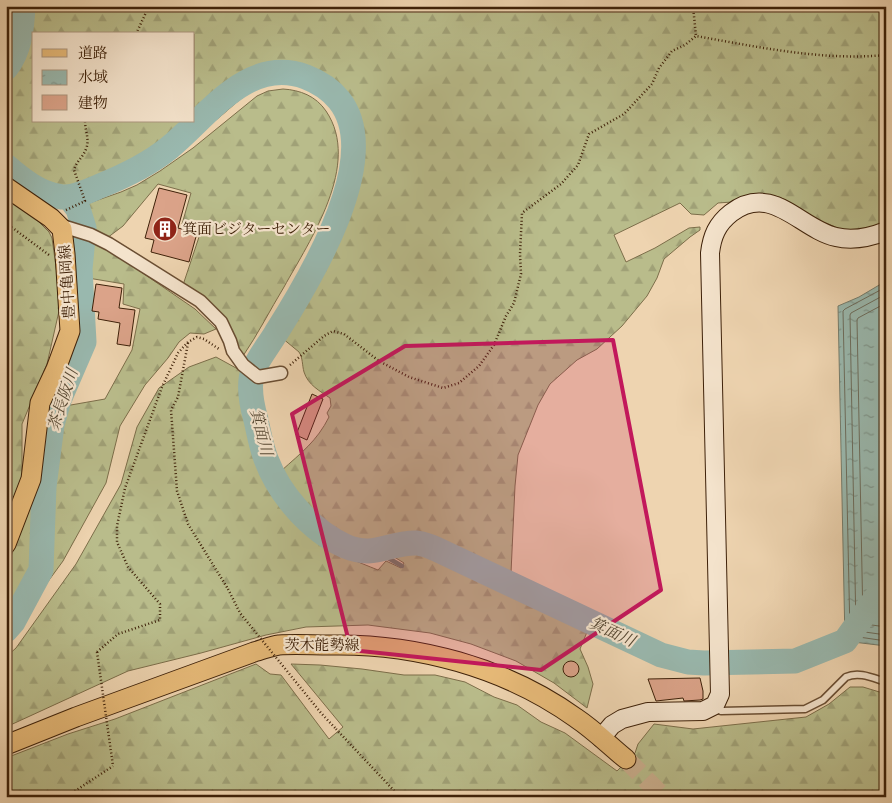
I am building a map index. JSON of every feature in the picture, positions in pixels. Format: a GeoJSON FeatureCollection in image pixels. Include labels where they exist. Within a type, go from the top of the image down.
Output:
{"type":"FeatureCollection","features":[{"type":"Feature","properties":{"kind":"main road","name":"豊中亀岡線"},"geometry":{"type":"LineString","coordinates":[[6,188],[59,225],[64,235],[70,331],[56,369],[40,403],[31,479],[6,544]]}},
{"type":"Feature","properties":{"kind":"main road","name":"茨木能勢線"},"geometry":{"type":"LineString","coordinates":[[6,745],[76,717],[278,645],[354,644],[403,649],[438,656],[469,665],[516,684],[557,705],[576,718],[626,760]]}},
{"type":"Feature","properties":{"kind":"street"},"geometry":{"type":"LineString","coordinates":[[598,735],[617,722],[633,715],[648,712],[703,711],[714,706],[720,694],[710,253],[712,237],[720,223],[733,211],[760,204],[782,208],[819,231],[837,238],[860,238],[886,231]]}},
{"type":"Feature","properties":{"kind":"street"},"geometry":{"type":"LineString","coordinates":[[59,225],[91,235],[178,286],[206,306],[221,322],[233,351],[243,365],[258,377],[281,373]]}},
{"type":"Feature","properties":{"kind":"lane"},"geometry":{"type":"LineString","coordinates":[[714,706],[721,711],[805,709],[823,700],[846,676],[858,674],[886,682]]}},
{"type":"Feature","properties":{"kind":"path"},"geometry":{"type":"LineString","coordinates":[[137,32],[149,6]]}},
{"type":"Feature","properties":{"kind":"path"},"geometry":{"type":"LineString","coordinates":[[693,6],[696,36]]}},
{"type":"Feature","properties":{"kind":"path"},"geometry":{"type":"LineString","coordinates":[[281,373],[324,336],[333,331],[344,334],[379,361],[409,377],[443,388],[458,383],[479,366],[494,346],[506,316],[514,303],[521,274],[522,213],[561,184],[578,165],[589,134],[624,114],[652,84],[659,68],[672,51],[685,45],[696,36],[809,54],[869,57],[886,55]]}},
{"type":"Feature","properties":{"kind":"path"},"geometry":{"type":"LineString","coordinates":[[71,207],[85,202],[74,170],[75,165],[86,149],[88,141],[85,122]]}},
{"type":"Feature","properties":{"kind":"path"},"geometry":{"type":"LineString","coordinates":[[6,223],[66,269]]}},
{"type":"Feature","properties":{"kind":"path"},"geometry":{"type":"LineString","coordinates":[[66,797],[113,766],[96,652],[118,634],[160,620],[160,604],[128,567],[120,550],[117,542],[117,526],[125,488],[162,387],[178,353],[188,342],[196,337],[204,339],[243,365]]}},
{"type":"Feature","properties":{"kind":"path"},"geometry":{"type":"LineString","coordinates":[[188,342],[178,397],[171,410],[177,491],[188,524],[228,589],[240,613],[321,713],[400,797]]}},
{"type":"Feature","properties":{"kind":"highlighted area"},"geometry":{"type":"Polygon","coordinates":[[[613,340],[661,590],[541,670],[351,650],[292,414],[405,346],[613,340]]]}},
{"type":"Feature","properties":{"kind":"green space"},"geometry":{"type":"Polygon","coordinates":[[[10,6],[886,6],[886,223],[872,230],[843,230],[820,221],[780,197],[752,195],[732,202],[718,203],[704,215],[691,214],[680,203],[614,235],[626,262],[689,228],[700,227],[700,230],[664,259],[657,278],[647,296],[622,326],[597,349],[577,360],[550,384],[538,405],[518,455],[511,573],[440,541],[423,536],[399,535],[366,541],[352,538],[320,519],[298,498],[281,471],[319,433],[329,417],[327,413],[331,406],[330,398],[308,381],[299,352],[270,328],[318,244],[333,210],[344,177],[347,145],[340,117],[321,93],[308,85],[287,80],[279,80],[258,87],[186,143],[156,163],[109,189],[69,205],[42,200],[6,176],[6,30],[10,6]]]}},
{"type":"Feature","properties":{"kind":"green space"},"geometry":{"type":"Polygon","coordinates":[[[283,89],[307,95],[317,101],[326,111],[336,132],[338,154],[335,178],[328,201],[307,247],[243,356],[183,285],[201,231],[182,224],[191,193],[158,184],[123,226],[107,238],[79,228],[72,209],[137,185],[193,148],[257,96],[268,91],[283,89]]]}},
{"type":"Feature","properties":{"kind":"green space"},"geometry":{"type":"Polygon","coordinates":[[[6,197],[32,215],[49,232],[52,238],[57,274],[59,311],[47,364],[22,424],[22,476],[6,529],[6,197]]]}},
{"type":"Feature","properties":{"kind":"green space"},"geometry":{"type":"Polygon","coordinates":[[[77,235],[102,245],[195,309],[216,329],[204,334],[190,333],[179,342],[145,385],[120,426],[106,483],[63,561],[6,639],[6,570],[42,472],[48,409],[105,399],[132,350],[140,309],[123,304],[124,284],[88,278],[90,331],[77,333],[74,252],[77,235]]]}},
{"type":"Feature","properties":{"kind":"green space"},"geometry":{"type":"Polygon","coordinates":[[[216,357],[247,374],[247,415],[255,451],[271,485],[282,501],[310,533],[341,554],[378,570],[386,561],[401,568],[404,563],[391,555],[412,553],[448,562],[539,606],[539,610],[587,632],[580,649],[593,684],[587,708],[554,683],[516,661],[471,644],[430,633],[368,625],[306,627],[266,635],[128,671],[6,727],[6,657],[16,648],[76,564],[121,484],[137,427],[159,388],[189,367],[216,357]]]}},
{"type":"Feature","properties":{"kind":"green space"},"geometry":{"type":"Polygon","coordinates":[[[256,664],[270,674],[281,675],[329,739],[343,727],[291,664],[362,669],[404,675],[435,675],[465,682],[494,697],[517,705],[541,722],[565,733],[617,771],[635,753],[638,744],[654,724],[693,729],[806,717],[829,704],[850,687],[863,687],[886,694],[886,797],[6,797],[6,758],[68,734],[115,719],[256,664]]]}},
{"type":"Feature","properties":{"kind":"water"},"geometry":{"type":"Polygon","coordinates":[[[886,281],[886,646],[845,641],[838,306],[859,297],[886,281]]]}},
{"type":"Feature","properties":{"kind":"building","name":"箕面ビジターセンター"},"geometry":{"type":"Polygon","coordinates":[[[159,188],[187,195],[178,228],[197,233],[189,262],[151,252],[154,240],[145,238],[159,188]]]}},
{"type":"Feature","properties":{"kind":"building"},"geometry":{"type":"Polygon","coordinates":[[[96,284],[122,288],[119,308],[135,310],[130,346],[117,344],[120,323],[98,319],[99,312],[92,311],[96,284]]]}},
{"type":"Feature","properties":{"kind":"building"},"geometry":{"type":"Polygon","coordinates":[[[312,394],[323,399],[307,440],[296,435],[312,394]]]}},
{"type":"Feature","properties":{"kind":"building"},"geometry":{"type":"Polygon","coordinates":[[[571,661],[577,663],[579,669],[577,675],[571,677],[565,675],[563,669],[565,663],[571,661]]]}},
{"type":"Feature","properties":{"kind":"building"},"geometry":{"type":"Polygon","coordinates":[[[700,678],[703,699],[684,701],[683,698],[656,701],[648,679],[700,678]]]}},
{"type":"Feature","properties":{"kind":"waterway","name":"箕面川"},"geometry":{"type":"LineString","coordinates":[[6,68],[17,46],[21,30],[23,6]]}},
{"type":"Feature","properties":{"kind":"waterway","name":"箕面川"},"geometry":{"type":"LineString","coordinates":[[6,166],[25,181],[46,193],[62,197],[76,195],[136,170],[153,160],[184,135],[230,92],[247,81],[266,74],[285,72],[311,79],[324,86],[336,96],[351,124],[353,153],[348,185],[323,251],[306,283],[255,366],[251,389],[253,408],[266,459],[287,498],[308,521],[332,539],[356,550],[373,550],[407,543],[429,546],[661,655],[688,662],[795,661],[845,641],[886,584]]}},
{"type":"Feature","properties":{"kind":"waterway","name":"茶長阪川"},"geometry":{"type":"LineString","coordinates":[[6,630],[13,622],[41,570],[44,487],[52,425],[59,400],[84,342],[80,269],[84,228],[78,209],[69,197]]}},
{"type":"Feature","properties":{"kind":"waterway"},"geometry":{"type":"LineString","coordinates":[[376,551],[402,566]]}},
{"type":"Feature","properties":{"kind":"tunnel"},"geometry":{"type":"LineString","coordinates":[[626,759],[663,797]]}},
{"type":"Feature","properties":{"kind":"place","name":"箕面ビジターセンター"},"geometry":{"type":"Point","coordinates":[165,229]}}]}
